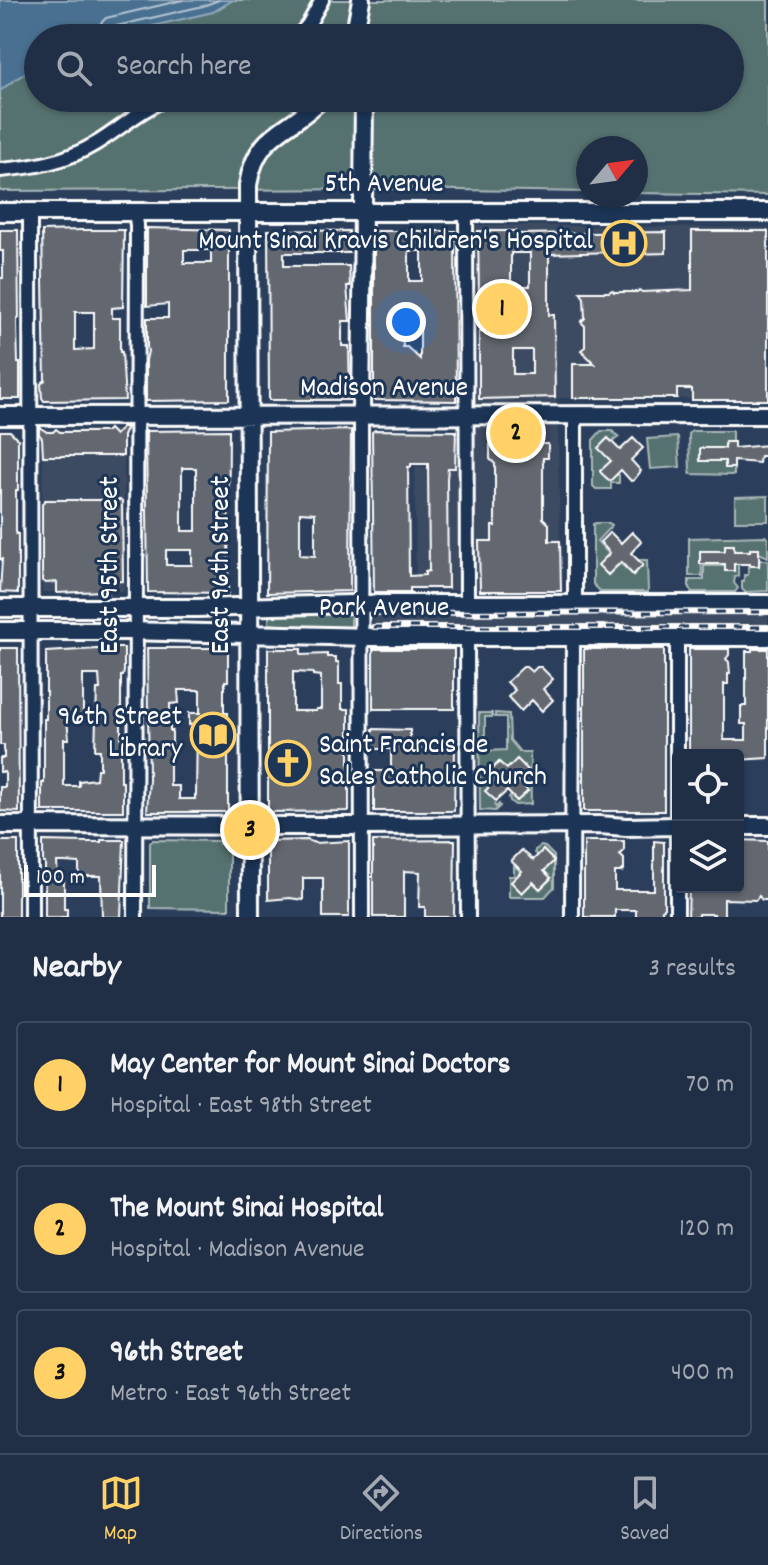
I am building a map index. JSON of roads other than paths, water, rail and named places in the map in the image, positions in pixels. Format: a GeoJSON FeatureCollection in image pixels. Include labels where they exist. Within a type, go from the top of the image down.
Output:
{"type":"FeatureCollection","features":[{"type":"Feature","properties":{"kind":"main road"},"geometry":{"type":"LineString","coordinates":[[357,24],[363,0]]}},
{"type":"Feature","properties":{"kind":"main road"},"geometry":{"type":"LineString","coordinates":[[363,0],[365,24]]}},
{"type":"Feature","properties":{"kind":"main road","name":"East 96th Street"},"geometry":{"type":"LineString","coordinates":[[250,917],[249,175],[259,149],[307,112]]}},
{"type":"Feature","properties":{"kind":"main road"},"geometry":{"type":"LineString","coordinates":[[361,416],[364,112]]}},
{"type":"Feature","properties":{"kind":"main road","name":"5th Avenue"},"geometry":{"type":"LineString","coordinates":[[0,212],[768,212]]}},
{"type":"Feature","properties":{"kind":"main road","name":"Madison Avenue"},"geometry":{"type":"LineString","coordinates":[[0,416],[768,415]]}},
{"type":"Feature","properties":{"kind":"main road","name":"Park Avenue"},"geometry":{"type":"LineString","coordinates":[[0,608],[768,604]]}},
{"type":"Feature","properties":{"kind":"main road","name":"Park Avenue"},"geometry":{"type":"LineString","coordinates":[[0,631],[362,637],[768,637]]}},
{"type":"Feature","properties":{"kind":"main road"},"geometry":{"type":"LineString","coordinates":[[0,825],[672,826]]}},
{"type":"Feature","properties":{"kind":"main road"},"geometry":{"type":"LineString","coordinates":[[744,826],[768,826]]}},
{"type":"Feature","properties":{"kind":"street"},"geometry":{"type":"LineString","coordinates":[[309,24],[322,0]]}},
{"type":"Feature","properties":{"kind":"street"},"geometry":{"type":"LineString","coordinates":[[0,170],[41,166],[66,158],[97,143],[143,112]]}},
{"type":"Feature","properties":{"kind":"street"},"geometry":{"type":"LineString","coordinates":[[30,212],[31,917]]}},
{"type":"Feature","properties":{"kind":"street","name":"East 95th Street"},"geometry":{"type":"LineString","coordinates":[[135,212],[135,917]]}},
{"type":"Feature","properties":{"kind":"street"},"geometry":{"type":"LineString","coordinates":[[466,212],[467,604]]}},
{"type":"Feature","properties":{"kind":"street"},"geometry":{"type":"LineString","coordinates":[[575,415],[575,605]]}},
{"type":"Feature","properties":{"kind":"street"},"geometry":{"type":"LineString","coordinates":[[361,416],[362,917]]}},
{"type":"Feature","properties":{"kind":"street"},"geometry":{"type":"LineString","coordinates":[[467,637],[468,917]]}},
{"type":"Feature","properties":{"kind":"street"},"geometry":{"type":"LineString","coordinates":[[572,917],[573,637]]}},
{"type":"Feature","properties":{"kind":"street"},"geometry":{"type":"LineString","coordinates":[[677,637],[678,821]]}},
{"type":"Feature","properties":{"kind":"street"},"geometry":{"type":"LineString","coordinates":[[677,893],[677,917]]}},
{"type":"Feature","properties":{"kind":"water"},"geometry":{"type":"Polygon","coordinates":[[[0,0],[233,0],[213,12],[161,24],[24,24],[24,74],[0,91],[0,0]]]}},
{"type":"Feature","properties":{"kind":"railway"},"geometry":{"type":"LineString","coordinates":[[373,613],[768,612]]}},
{"type":"Feature","properties":{"kind":"railway"},"geometry":{"type":"LineString","coordinates":[[373,627],[768,627]]}},
{"type":"Feature","properties":{"kind":"place","name":"Mount Sinai Kravis Children's Hospital"},"geometry":{"type":"Point","coordinates":[624,243]}},
{"type":"Feature","properties":{"kind":"place","name":"May Center for Mount Sinai Doctors"},"geometry":{"type":"Point","coordinates":[502,309]}},
{"type":"Feature","properties":{"kind":"place","name":"The Mount Sinai Hospital"},"geometry":{"type":"Point","coordinates":[516,433]}},
{"type":"Feature","properties":{"kind":"place","name":"96th Street Library"},"geometry":{"type":"Point","coordinates":[213,735]}},
{"type":"Feature","properties":{"kind":"place","name":"Saint Francis de Sales Catholic Church"},"geometry":{"type":"Point","coordinates":[288,763]}},
{"type":"Feature","properties":{"kind":"place","name":"96th Street"},"geometry":{"type":"Point","coordinates":[250,830]}}]}
